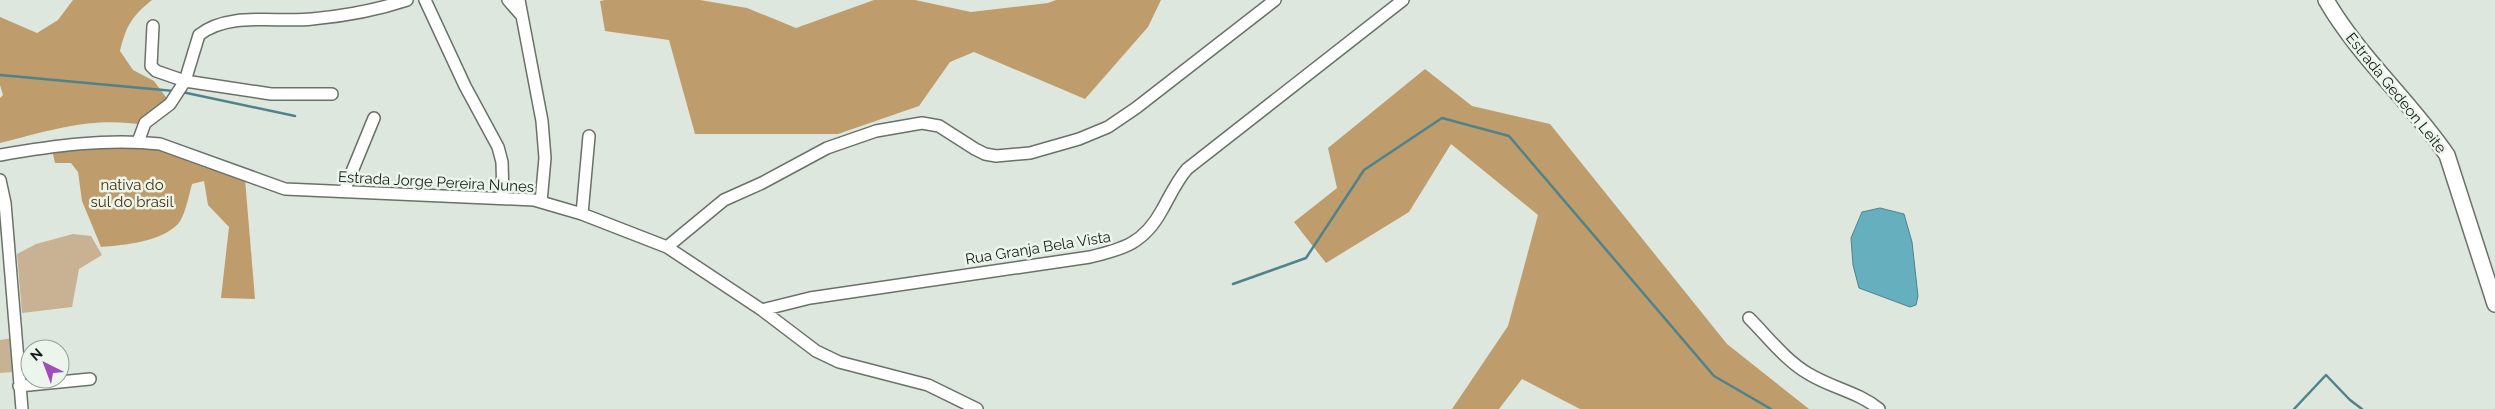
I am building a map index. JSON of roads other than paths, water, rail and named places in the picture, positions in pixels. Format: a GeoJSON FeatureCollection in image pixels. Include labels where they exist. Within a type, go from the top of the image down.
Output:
{"type":"FeatureCollection","features":[{"type":"Feature","properties":{"kind":"main road","name":"Estrada Gedeon Leite"},"geometry":{"type":"LineString","coordinates":[[2326,0],[2338,21],[2432,133],[2447,155],[2495,304]]}},
{"type":"Feature","properties":{"kind":"street"},"geometry":{"type":"LineString","coordinates":[[138,142],[145,123],[170,104],[185,81],[199,35],[217,25],[254,20],[311,19],[359,12],[407,0]]}},
{"type":"Feature","properties":{"kind":"street"},"geometry":{"type":"LineString","coordinates":[[425,0],[465,86],[498,147],[502,162],[503,197]]}},
{"type":"Feature","properties":{"kind":"street"},"geometry":{"type":"LineString","coordinates":[[508,0],[523,18]]}},
{"type":"Feature","properties":{"kind":"street"},"geometry":{"type":"LineString","coordinates":[[519,0],[542,121],[545,158],[541,202]]}},
{"type":"Feature","properties":{"kind":"street"},"geometry":{"type":"LineString","coordinates":[[667,247],[724,200],[827,148],[876,131],[922,123],[939,126],[974,149],[996,156],[1030,153],[1079,139],[1108,127],[1136,108],[1275,0]]}},
{"type":"Feature","properties":{"kind":"street","name":"Rua Granja Bela Vista"},"geometry":{"type":"LineString","coordinates":[[762,310],[810,298],[1090,257],[1118,250],[1135,243],[1151,227],[1186,169],[1403,0]]}},
{"type":"Feature","properties":{"kind":"street"},"geometry":{"type":"LineString","coordinates":[[153,26],[151,66],[156,71],[185,81],[271,94],[332,94]]}},
{"type":"Feature","properties":{"kind":"street"},"geometry":{"type":"LineString","coordinates":[[344,191],[374,118]]}},
{"type":"Feature","properties":{"kind":"street"},"geometry":{"type":"LineString","coordinates":[[582,214],[589,136]]}},
{"type":"Feature","properties":{"kind":"street","name":"Estrada Jorge Pereira Nunes"},"geometry":{"type":"LineString","coordinates":[[0,155],[53,146],[138,142],[160,144],[285,188],[429,197],[503,197],[541,202],[582,214],[667,247],[762,310],[816,352],[839,362],[928,386],[977,409]]}},
{"type":"Feature","properties":{"kind":"street"},"geometry":{"type":"LineString","coordinates":[[0,180],[5,203],[22,409]]}},
{"type":"Feature","properties":{"kind":"street"},"geometry":{"type":"LineString","coordinates":[[1749,318],[1807,373],[1825,383],[1868,400],[1879,409]]}},
{"type":"Feature","properties":{"kind":"street"},"geometry":{"type":"LineString","coordinates":[[19,386],[90,379]]}},
{"type":"Feature","properties":{"kind":"water"},"geometry":{"type":"Polygon","coordinates":[[[1880,208],[1904,214],[1912,242],[1918,296],[1916,305],[1910,307],[1859,288],[1853,265],[1851,238],[1862,212],[1880,208]]]}},
{"type":"Feature","properties":{"kind":"waterway"},"geometry":{"type":"LineString","coordinates":[[0,75],[174,91]]}},
{"type":"Feature","properties":{"kind":"waterway"},"geometry":{"type":"LineString","coordinates":[[182,92],[295,116]]}},
{"type":"Feature","properties":{"kind":"waterway"},"geometry":{"type":"LineString","coordinates":[[1233,284],[1306,258],[1364,170],[1442,118],[1509,136],[1714,376],[1771,409]]}},
{"type":"Feature","properties":{"kind":"waterway"},"geometry":{"type":"LineString","coordinates":[[2294,409],[2326,375],[2350,400],[2362,409]]}},
{"type":"Feature","properties":{"kind":"park label","name":"nativa do sul do brasil"},"geometry":{"type":"Point","coordinates":[132,194]}}]}
